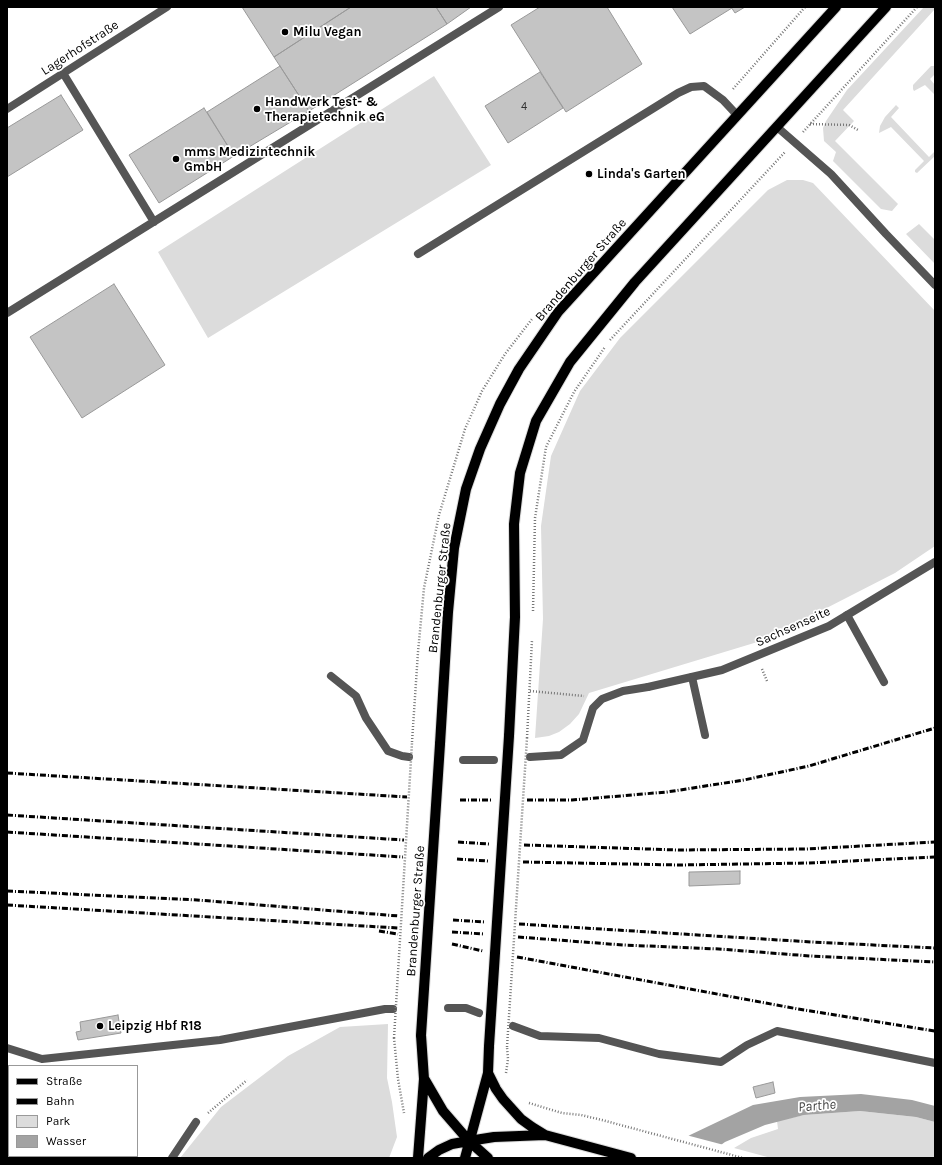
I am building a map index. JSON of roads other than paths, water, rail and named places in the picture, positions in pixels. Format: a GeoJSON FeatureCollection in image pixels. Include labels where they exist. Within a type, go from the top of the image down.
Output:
{"type":"FeatureCollection","features":[{"type":"Feature","properties":{"kind":"main road","name":"Brandenburger Straße"},"geometry":{"type":"LineString","coordinates":[[418,1158],[424,1078],[422,1035],[448,612],[454,548],[466,490],[480,449],[500,404],[519,369],[558,312],[836,7]]}},
{"type":"Feature","properties":{"kind":"main road"},"geometry":{"type":"LineString","coordinates":[[465,1158],[488,1073],[515,617],[514,524],[520,473],[536,420],[570,362],[635,282],[886,7]]}},
{"type":"Feature","properties":{"kind":"main road"},"geometry":{"type":"LineString","coordinates":[[488,1073],[496,1089],[511,1109],[521,1119],[546,1134],[631,1158]]}},
{"type":"Feature","properties":{"kind":"main road"},"geometry":{"type":"LineString","coordinates":[[424,1078],[443,1111],[469,1141],[488,1158]]}},
{"type":"Feature","properties":{"kind":"main road"},"geometry":{"type":"LineString","coordinates":[[428,1158],[439,1150],[452,1144],[494,1137],[546,1134]]}},
{"type":"Feature","properties":{"kind":"street","name":"Lagerhofstraße"},"geometry":{"type":"LineString","coordinates":[[7,109],[167,7]]}},
{"type":"Feature","properties":{"kind":"street"},"geometry":{"type":"LineString","coordinates":[[7,313],[499,7]]}},
{"type":"Feature","properties":{"kind":"street"},"geometry":{"type":"LineString","coordinates":[[63,73],[154,222]]}},
{"type":"Feature","properties":{"kind":"street"},"geometry":{"type":"LineString","coordinates":[[418,254],[678,93],[691,88],[704,86],[723,100],[737,115]]}},
{"type":"Feature","properties":{"kind":"street"},"geometry":{"type":"LineString","coordinates":[[777,127],[831,174],[935,285]]}},
{"type":"Feature","properties":{"kind":"street","name":"Sachsenseite"},"geometry":{"type":"LineString","coordinates":[[530,757],[561,755],[583,740],[593,708],[602,699],[623,691],[648,687],[722,670],[829,626],[935,562]]}},
{"type":"Feature","properties":{"kind":"street"},"geometry":{"type":"LineString","coordinates":[[847,615],[884,682]]}},
{"type":"Feature","properties":{"kind":"street"},"geometry":{"type":"LineString","coordinates":[[331,676],[356,696],[366,718],[388,751],[409,757]]}},
{"type":"Feature","properties":{"kind":"street"},"geometry":{"type":"LineString","coordinates":[[692,677],[705,735]]}},
{"type":"Feature","properties":{"kind":"street"},"geometry":{"type":"LineString","coordinates":[[463,760],[494,760]]}},
{"type":"Feature","properties":{"kind":"street"},"geometry":{"type":"LineString","coordinates":[[448,1008],[466,1008],[479,1013]]}},
{"type":"Feature","properties":{"kind":"street"},"geometry":{"type":"LineString","coordinates":[[7,1048],[42,1059],[220,1040],[385,1009],[393,1009]]}},
{"type":"Feature","properties":{"kind":"street"},"geometry":{"type":"LineString","coordinates":[[512,1026],[540,1036],[599,1038],[660,1054],[721,1062],[747,1045],[777,1031],[935,1063]]}},
{"type":"Feature","properties":{"kind":"street"},"geometry":{"type":"LineString","coordinates":[[172,1158],[196,1122]]}},
{"type":"Feature","properties":{"kind":"water","name":"Parthe"},"geometry":{"type":"Polygon","coordinates":[[[861,1094],[912,1100],[935,1106],[935,1122],[916,1117],[860,1111],[804,1115],[765,1125],[725,1142],[703,1158],[658,1158],[675,1144],[690,1135],[753,1105],[800,1097],[861,1094]]]}},
{"type":"Feature","properties":{"kind":"railway"},"geometry":{"type":"LineString","coordinates":[[527,800],[572,800],[667,792],[744,780],[809,766],[935,728]]}},
{"type":"Feature","properties":{"kind":"railway"},"geometry":{"type":"LineString","coordinates":[[7,773],[407,797]]}},
{"type":"Feature","properties":{"kind":"railway"},"geometry":{"type":"LineString","coordinates":[[460,800],[492,800]]}},
{"type":"Feature","properties":{"kind":"railway"},"geometry":{"type":"LineString","coordinates":[[7,815],[404,840]]}},
{"type":"Feature","properties":{"kind":"railway"},"geometry":{"type":"LineString","coordinates":[[7,832],[403,857]]}},
{"type":"Feature","properties":{"kind":"railway"},"geometry":{"type":"LineString","coordinates":[[458,842],[489,844]]}},
{"type":"Feature","properties":{"kind":"railway"},"geometry":{"type":"LineString","coordinates":[[524,845],[678,850],[806,849],[935,842]]}},
{"type":"Feature","properties":{"kind":"railway"},"geometry":{"type":"LineString","coordinates":[[523,862],[679,865],[808,863],[935,857]]}},
{"type":"Feature","properties":{"kind":"railway"},"geometry":{"type":"LineString","coordinates":[[457,859],[488,861]]}},
{"type":"Feature","properties":{"kind":"railway"},"geometry":{"type":"LineString","coordinates":[[7,891],[197,900],[399,916]]}},
{"type":"Feature","properties":{"kind":"railway"},"geometry":{"type":"LineString","coordinates":[[7,905],[398,928]]}},
{"type":"Feature","properties":{"kind":"railway"},"geometry":{"type":"LineString","coordinates":[[453,920],[485,922]]}},
{"type":"Feature","properties":{"kind":"railway"},"geometry":{"type":"LineString","coordinates":[[519,924],[935,948]]}},
{"type":"Feature","properties":{"kind":"railway"},"geometry":{"type":"LineString","coordinates":[[379,931],[398,934]]}},
{"type":"Feature","properties":{"kind":"railway"},"geometry":{"type":"LineString","coordinates":[[452,932],[484,934]]}},
{"type":"Feature","properties":{"kind":"railway"},"geometry":{"type":"LineString","coordinates":[[518,937],[623,945],[719,949],[810,956],[935,962]]}},
{"type":"Feature","properties":{"kind":"railway"},"geometry":{"type":"LineString","coordinates":[[452,944],[483,951]]}},
{"type":"Feature","properties":{"kind":"railway"},"geometry":{"type":"LineString","coordinates":[[517,957],[798,1009],[935,1031]]}},
{"type":"Feature","properties":{"kind":"place","name":"Milu Vegan"},"geometry":{"type":"Point","coordinates":[285,32]}},
{"type":"Feature","properties":{"kind":"place","name":"HandWerk Test- & Therapietechnik eG"},"geometry":{"type":"Point","coordinates":[257,109]}},
{"type":"Feature","properties":{"kind":"place","name":"mms Medizintechnik GmbH"},"geometry":{"type":"Point","coordinates":[176,159]}},
{"type":"Feature","properties":{"kind":"place","name":"Linda's Garten"},"geometry":{"type":"Point","coordinates":[589,174]}},
{"type":"Feature","properties":{"kind":"place","name":"Leipzig Hbf R18"},"geometry":{"type":"Point","coordinates":[100,1026]}}]}
